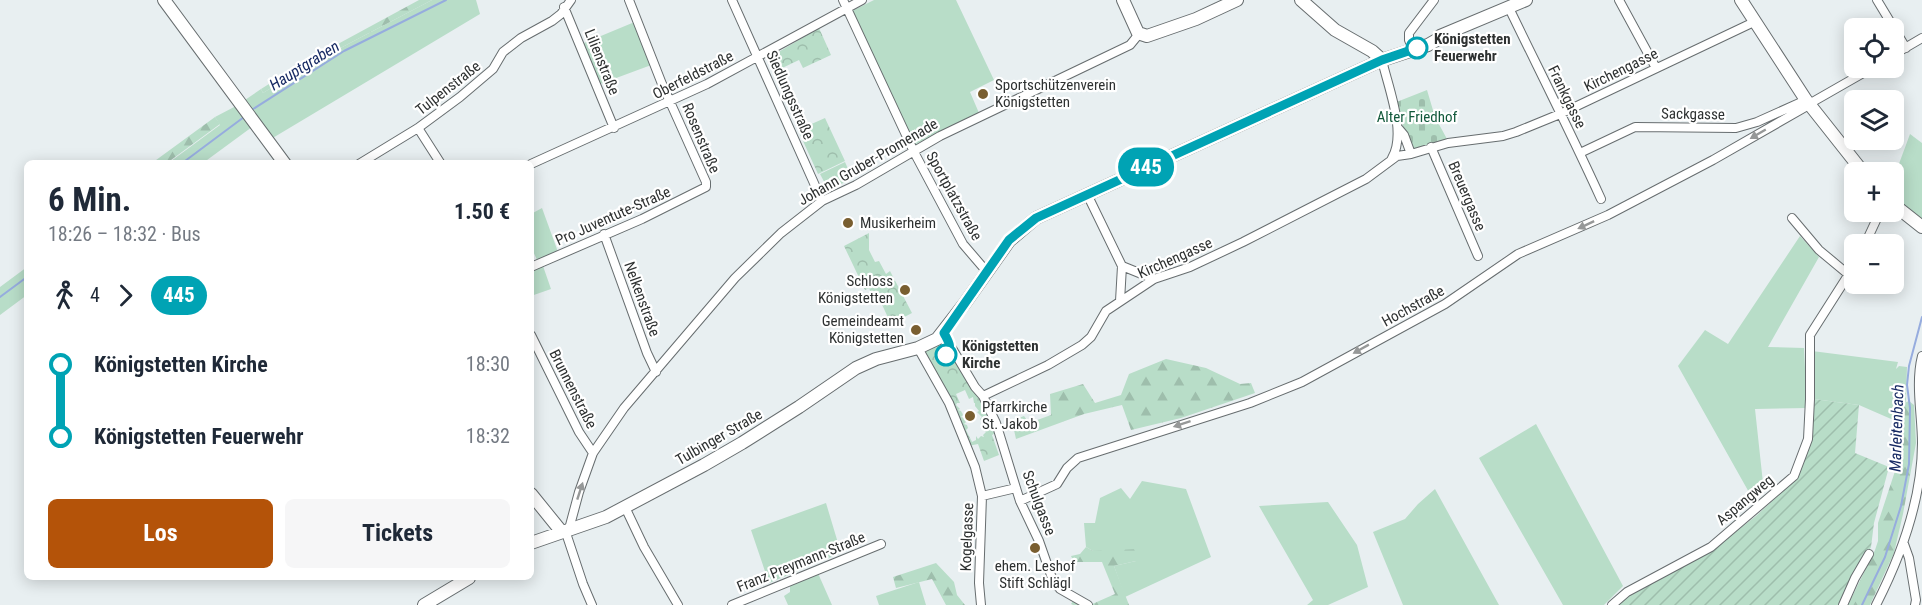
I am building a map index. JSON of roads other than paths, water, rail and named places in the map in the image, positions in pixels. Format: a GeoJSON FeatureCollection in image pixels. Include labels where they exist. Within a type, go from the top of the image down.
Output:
{"type":"FeatureCollection","features":[{"type":"Feature","properties":{"kind":"main road"},"geometry":{"type":"LineString","coordinates":[[164,0],[282,160]]}},
{"type":"Feature","properties":{"kind":"main road"},"geometry":{"type":"LineString","coordinates":[[1123,0],[1139,34],[1150,36],[1196,19],[1237,0]]}},
{"type":"Feature","properties":{"kind":"main road"},"geometry":{"type":"LineString","coordinates":[[1301,0],[1335,30],[1372,51],[1382,60]]}},
{"type":"Feature","properties":{"kind":"main road"},"geometry":{"type":"LineString","coordinates":[[944,333],[1009,240],[1026,225],[1046,213],[1382,60],[1412,47],[1434,42],[1447,34],[1526,0]]}},
{"type":"Feature","properties":{"kind":"main road"},"geometry":{"type":"LineString","coordinates":[[1741,0],[1808,103],[1855,162]]}},
{"type":"Feature","properties":{"kind":"main road"},"geometry":{"type":"LineString","coordinates":[[1904,213],[1922,227]]}},
{"type":"Feature","properties":{"kind":"main road","name":"Tulbinger Straße"},"geometry":{"type":"LineString","coordinates":[[534,542],[565,530],[585,526],[626,507],[742,443],[856,368],[870,361],[918,348],[938,339],[944,333]]}},
{"type":"Feature","properties":{"kind":"main road"},"geometry":{"type":"LineString","coordinates":[[534,497],[565,530]]}},
{"type":"Feature","properties":{"kind":"main road"},"geometry":{"type":"LineString","coordinates":[[424,605],[466,580]]}},
{"type":"Feature","properties":{"kind":"street","name":"Tulpenstraße"},"geometry":{"type":"LineString","coordinates":[[366,160],[418,128],[493,69],[503,52],[521,38],[561,14],[571,0]]}},
{"type":"Feature","properties":{"kind":"street","name":"Rosenstraße"},"geometry":{"type":"LineString","coordinates":[[629,0],[706,182],[706,187]]}},
{"type":"Feature","properties":{"kind":"street","name":"Siedlungsstraße"},"geometry":{"type":"LineString","coordinates":[[732,0],[822,201]]}},
{"type":"Feature","properties":{"kind":"street","name":"Oberfeldstraße"},"geometry":{"type":"LineString","coordinates":[[534,163],[671,102],[758,57],[845,4],[862,0]]}},
{"type":"Feature","properties":{"kind":"street"},"geometry":{"type":"LineString","coordinates":[[1412,47],[1408,37],[1410,30],[1434,0]]}},
{"type":"Feature","properties":{"kind":"street"},"geometry":{"type":"LineString","coordinates":[[1619,0],[1656,68]]}},
{"type":"Feature","properties":{"kind":"street"},"geometry":{"type":"LineString","coordinates":[[1877,0],[1906,48],[1922,38]]}},
{"type":"Feature","properties":{"kind":"street","name":"Sportplatzstraße"},"geometry":{"type":"LineString","coordinates":[[845,4],[914,152],[963,244],[987,272]]}},
{"type":"Feature","properties":{"kind":"street","name":"Lilienstraße"},"geometry":{"type":"LineString","coordinates":[[564,7],[614,128]]}},
{"type":"Feature","properties":{"kind":"street","name":"Frankgasse"},"geometry":{"type":"LineString","coordinates":[[1509,8],[1600,199]]}},
{"type":"Feature","properties":{"kind":"street","name":"Kirchengasse"},"geometry":{"type":"LineString","coordinates":[[983,396],[1048,365],[1082,345],[1091,337],[1106,311],[1154,279],[1190,267],[1243,242],[1381,170],[1392,158],[1466,140],[1503,136],[1560,114],[1754,22]]}},
{"type":"Feature","properties":{"kind":"street","name":"Johann Gruber-Promenade"},"geometry":{"type":"LineString","coordinates":[[565,530],[593,453],[624,408],[735,278],[781,233],[822,201],[856,185],[940,136],[1130,45],[1139,34]]}},
{"type":"Feature","properties":{"kind":"street"},"geometry":{"type":"LineString","coordinates":[[1382,60],[1399,128],[1411,154]]}},
{"type":"Feature","properties":{"kind":"street"},"geometry":{"type":"LineString","coordinates":[[1808,103],[1854,78]]}},
{"type":"Feature","properties":{"kind":"street","name":"Sackgasse"},"geometry":{"type":"LineString","coordinates":[[1580,153],[1635,128],[1736,128],[1808,103]]}},
{"type":"Feature","properties":{"kind":"street","name":"Hochstraße"},"geometry":{"type":"LineString","coordinates":[[1020,501],[1057,484],[1067,468],[1078,458],[1250,403],[1302,382],[1445,304],[1518,254],[1608,215],[1713,160],[1808,103]]}},
{"type":"Feature","properties":{"kind":"street"},"geometry":{"type":"LineString","coordinates":[[418,128],[438,160]]}},
{"type":"Feature","properties":{"kind":"street"},"geometry":{"type":"LineString","coordinates":[[1392,158],[1396,149],[1399,128]]}},
{"type":"Feature","properties":{"kind":"street","name":"Breuergasse"},"geometry":{"type":"LineString","coordinates":[[1431,147],[1478,256]]}},
{"type":"Feature","properties":{"kind":"street","name":"Pro Juventute-Straße"},"geometry":{"type":"LineString","coordinates":[[534,266],[642,219],[706,187]]}},
{"type":"Feature","properties":{"kind":"street"},"geometry":{"type":"LineString","coordinates":[[1087,194],[1122,266],[1120,301]]}},
{"type":"Feature","properties":{"kind":"street"},"geometry":{"type":"LineString","coordinates":[[1792,218],[1819,250],[1844,271]]}},
{"type":"Feature","properties":{"kind":"street","name":"Nelkenstraße"},"geometry":{"type":"LineString","coordinates":[[604,234],[656,372]]}},
{"type":"Feature","properties":{"kind":"street"},"geometry":{"type":"LineString","coordinates":[[1122,266],[1154,279]]}},
{"type":"Feature","properties":{"kind":"street","name":"Aspangweg"},"geometry":{"type":"LineString","coordinates":[[1612,605],[1627,592],[1711,547],[1794,476],[1808,439],[1810,335],[1844,283]]}},
{"type":"Feature","properties":{"kind":"street","name":"Schulgasse"},"geometry":{"type":"LineString","coordinates":[[944,333],[983,396],[996,423],[1020,501],[1040,541],[1052,578],[1060,589],[1088,605]]}},
{"type":"Feature","properties":{"kind":"street","name":"Brunnenstraße"},"geometry":{"type":"LineString","coordinates":[[534,341],[579,432],[593,453]]}},
{"type":"Feature","properties":{"kind":"street","name":"Kogelgasse"},"geometry":{"type":"LineString","coordinates":[[918,348],[949,403],[975,467],[982,496],[979,583],[981,605]]}},
{"type":"Feature","properties":{"kind":"street"},"geometry":{"type":"LineString","coordinates":[[1876,605],[1904,544],[1918,497],[1921,462],[1920,365],[1922,356]]}},
{"type":"Feature","properties":{"kind":"street"},"geometry":{"type":"LineString","coordinates":[[982,496],[1016,488]]}},
{"type":"Feature","properties":{"kind":"street"},"geometry":{"type":"LineString","coordinates":[[626,507],[636,532],[678,605]]}},
{"type":"Feature","properties":{"kind":"street"},"geometry":{"type":"LineString","coordinates":[[565,530],[592,605]]}},
{"type":"Feature","properties":{"kind":"street","name":"Franz Preymann-Straße"},"geometry":{"type":"LineString","coordinates":[[732,605],[881,544]]}},
{"type":"Feature","properties":{"kind":"street"},"geometry":{"type":"LineString","coordinates":[[1904,544],[1909,558],[1916,605]]}},
{"type":"Feature","properties":{"kind":"street"},"geometry":{"type":"LineString","coordinates":[[1843,605],[1855,578],[1869,555]]}},
{"type":"Feature","properties":{"kind":"waterway","name":"Hauptgraben"},"geometry":{"type":"LineString","coordinates":[[250,111],[344,51],[446,0]]}},
{"type":"Feature","properties":{"kind":"waterway","name":"Hauptgraben"},"geometry":{"type":"LineString","coordinates":[[186,160],[244,117]]}},
{"type":"Feature","properties":{"kind":"waterway","name":"Hauptgraben"},"geometry":{"type":"LineString","coordinates":[[0,297],[24,279]]}},
{"type":"Feature","properties":{"kind":"waterway","name":"Marleitenbach"},"geometry":{"type":"LineString","coordinates":[[1862,605],[1885,557],[1901,506],[1909,464],[1910,408],[1907,385],[1909,366],[1922,317]]}},
{"type":"Feature","properties":{"kind":"place","name":"Königstetten Feuerwehr"},"geometry":{"type":"Point","coordinates":[1417,48]}},
{"type":"Feature","properties":{"kind":"place","name":"Sportschützenverein Königstetten"},"geometry":{"type":"Point","coordinates":[983,94]}},
{"type":"Feature","properties":{"kind":"place","name":"Musikerheim"},"geometry":{"type":"Point","coordinates":[848,223]}},
{"type":"Feature","properties":{"kind":"place","name":"Schloss Königstetten"},"geometry":{"type":"Point","coordinates":[905,290]}},
{"type":"Feature","properties":{"kind":"place","name":"Gemeindeamt Königstetten"},"geometry":{"type":"Point","coordinates":[916,330]}},
{"type":"Feature","properties":{"kind":"place","name":"Königstetten Kirche"},"geometry":{"type":"Point","coordinates":[946,355]}},
{"type":"Feature","properties":{"kind":"place","name":"Pfarrkirche St. Jakob"},"geometry":{"type":"Point","coordinates":[970,416]}},
{"type":"Feature","properties":{"kind":"place","name":"ehem. Leshof Stift Schlägl"},"geometry":{"type":"Point","coordinates":[1035,548]}},
{"type":"Feature","properties":{"kind":"park label","name":"Alter Friedhof"},"geometry":{"type":"Point","coordinates":[1417,117]}}]}
